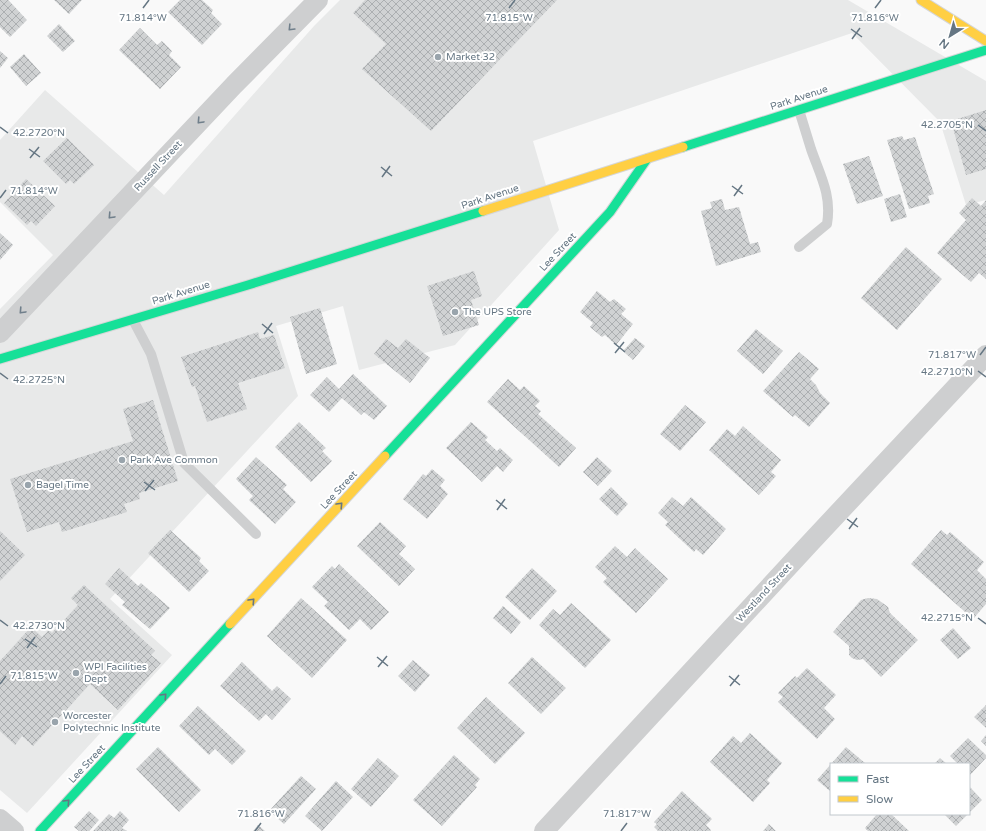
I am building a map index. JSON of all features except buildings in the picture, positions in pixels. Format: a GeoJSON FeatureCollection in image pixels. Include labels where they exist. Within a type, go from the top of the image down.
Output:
{"type":"FeatureCollection","features":[{"type":"Feature","properties":{"kind":"main road"},"geometry":{"type":"LineString","coordinates":[[921,0],[986,41]]}},
{"type":"Feature","properties":{"kind":"main road","name":"Park Avenue"},"geometry":{"type":"LineString","coordinates":[[0,359],[133,320],[378,244],[986,50]]}},
{"type":"Feature","properties":{"kind":"main road","name":"Lee Street"},"geometry":{"type":"LineString","coordinates":[[40,831],[610,212],[647,159]]}},
{"type":"Feature","properties":{"kind":"street","name":"Russell Street"},"geometry":{"type":"LineString","coordinates":[[0,333],[234,86],[318,0]]}},
{"type":"Feature","properties":{"kind":"street","name":"Westland Street"},"geometry":{"type":"LineString","coordinates":[[544,831],[986,355]]}},
{"type":"Feature","properties":{"kind":"street"},"geometry":{"type":"LineString","coordinates":[[0,819],[14,831]]}},
{"type":"Feature","properties":{"kind":"lane"},"geometry":{"type":"LineString","coordinates":[[799,110],[811,149],[826,188],[830,212],[827,224],[799,248]]}},
{"type":"Feature","properties":{"kind":"lane"},"geometry":{"type":"LineString","coordinates":[[133,320],[151,354],[184,463],[256,534]]}},
{"type":"Feature","properties":{"kind":"shaded area"},"geometry":{"type":"Polygon","coordinates":[[[340,0],[848,0],[986,81],[986,200],[966,205],[940,122],[852,33],[533,141],[559,230],[455,345],[359,370],[343,306],[276,326],[298,396],[110,599],[172,655],[27,813],[0,790],[0,309],[53,255],[0,202],[0,140],[45,90],[164,195],[314,26],[340,0]]]}},
{"type":"Feature","properties":{"kind":"traffic: fast"},"geometry":{"type":"LineString","coordinates":[[683,147],[986,50]]}},
{"type":"Feature","properties":{"kind":"traffic: fast"},"geometry":{"type":"LineString","coordinates":[[385,456],[610,212],[647,159]]}},
{"type":"Feature","properties":{"kind":"traffic: fast"},"geometry":{"type":"LineString","coordinates":[[0,359],[248,285],[483,211]]}},
{"type":"Feature","properties":{"kind":"traffic: fast"},"geometry":{"type":"LineString","coordinates":[[40,831],[230,624]]}},
{"type":"Feature","properties":{"kind":"traffic: slow"},"geometry":{"type":"LineString","coordinates":[[921,0],[986,41]]}},
{"type":"Feature","properties":{"kind":"traffic: slow"},"geometry":{"type":"LineString","coordinates":[[483,211],[683,147]]}},
{"type":"Feature","properties":{"kind":"traffic: slow"},"geometry":{"type":"LineString","coordinates":[[230,624],[385,456]]}},
{"type":"Feature","properties":{"kind":"place","name":"Market 32"},"geometry":{"type":"Point","coordinates":[438,57]}},
{"type":"Feature","properties":{"kind":"place","name":"The UPS Store"},"geometry":{"type":"Point","coordinates":[455,312]}},
{"type":"Feature","properties":{"kind":"place","name":"Park Ave Common"},"geometry":{"type":"Point","coordinates":[122,460]}},
{"type":"Feature","properties":{"kind":"place","name":"Bagel Time"},"geometry":{"type":"Point","coordinates":[28,485]}},
{"type":"Feature","properties":{"kind":"place","name":"WPI Facilities Dept"},"geometry":{"type":"Point","coordinates":[76,673]}},
{"type":"Feature","properties":{"kind":"place","name":"Worcester Polytechnic Institute"},"geometry":{"type":"Point","coordinates":[55,722]}}]}
